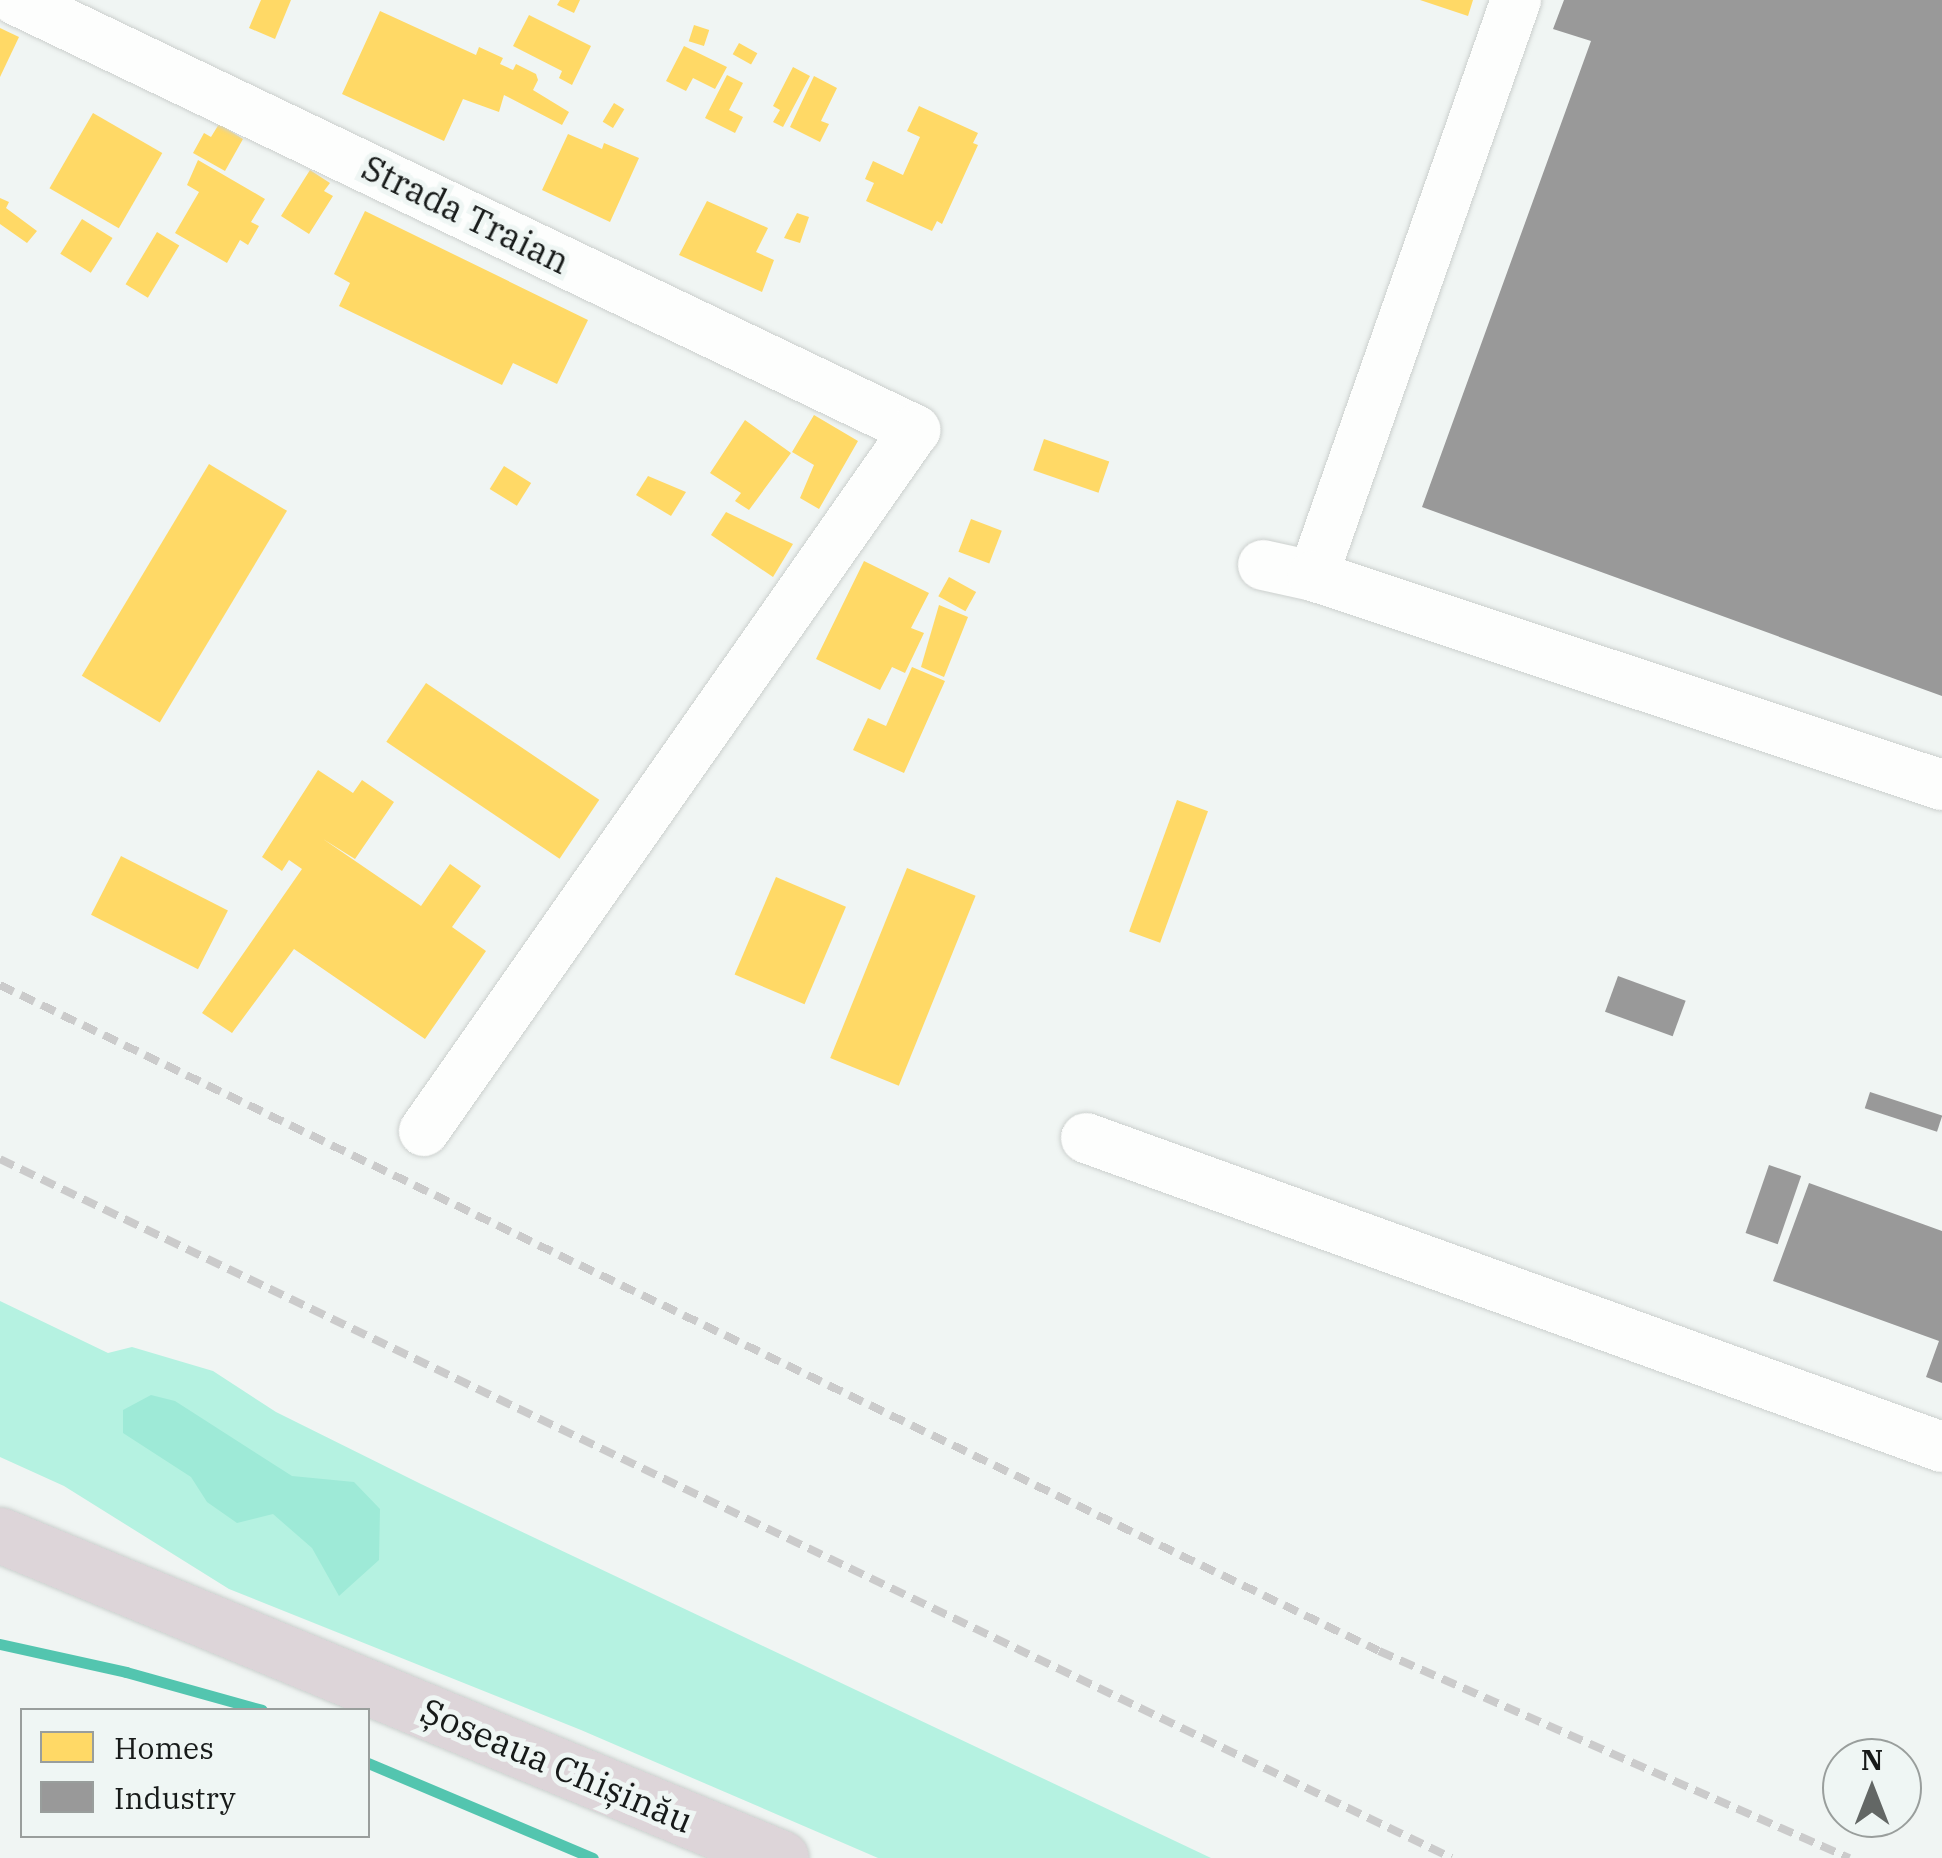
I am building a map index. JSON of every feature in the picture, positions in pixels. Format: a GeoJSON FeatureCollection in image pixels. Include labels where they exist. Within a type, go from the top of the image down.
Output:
{"type":"FeatureCollection","features":[{"type":"Feature","properties":{"kind":"highway","name":"Șoseaua Chișinău"},"geometry":{"type":"LineString","coordinates":[[0,1535],[764,1854]]}},
{"type":"Feature","properties":{"kind":"street"},"geometry":{"type":"LineString","coordinates":[[1313,576],[1516,0]]}},
{"type":"Feature","properties":{"kind":"street","name":"Strada Traian"},"geometry":{"type":"LineString","coordinates":[[35,4],[915,430],[424,1131]]}},
{"type":"Feature","properties":{"kind":"street"},"geometry":{"type":"LineString","coordinates":[[1262,565],[1313,576],[1942,785]]}},
{"type":"Feature","properties":{"kind":"street"},"geometry":{"type":"LineString","coordinates":[[1086,1138],[1942,1447]]}},
{"type":"Feature","properties":{"kind":"green space"},"geometry":{"type":"Polygon","coordinates":[[[0,1301],[108,1353],[132,1347],[213,1371],[276,1412],[421,1484],[1211,1858],[878,1858],[581,1730],[229,1589],[64,1486],[0,1457],[0,1301]]]}},
{"type":"Feature","properties":{"kind":"green space"},"geometry":{"type":"Polygon","coordinates":[[[151,1395],[175,1401],[292,1476],[354,1482],[380,1509],[379,1560],[339,1596],[312,1548],[273,1514],[237,1523],[207,1502],[191,1477],[123,1433],[123,1410],[151,1395]]]}},
{"type":"Feature","properties":{"kind":"building: Homes"},"geometry":{"type":"Polygon","coordinates":[[[261,0],[291,0],[275,39],[249,28],[261,0]]]}},
{"type":"Feature","properties":{"kind":"building: Homes"},"geometry":{"type":"Polygon","coordinates":[[[560,0],[580,0],[574,13],[557,5],[560,0]]]}},
{"type":"Feature","properties":{"kind":"building: Homes"},"geometry":{"type":"Polygon","coordinates":[[[1420,0],[1473,0],[1468,16],[1420,0]]]}},
{"type":"Feature","properties":{"kind":"building: Homes"},"geometry":{"type":"Polygon","coordinates":[[[380,11],[476,55],[479,47],[503,58],[500,64],[513,70],[516,64],[536,74],[538,80],[533,90],[569,112],[562,125],[504,95],[499,112],[463,99],[444,141],[342,94],[380,11]]]}},
{"type":"Feature","properties":{"kind":"building: Homes"},"geometry":{"type":"Polygon","coordinates":[[[529,15],[591,46],[572,85],[559,78],[562,71],[513,46],[529,15]]]}},
{"type":"Feature","properties":{"kind":"building: Homes"},"geometry":{"type":"Polygon","coordinates":[[[694,25],[709,30],[704,46],[689,41],[694,25]]]}},
{"type":"Feature","properties":{"kind":"building: Homes"},"geometry":{"type":"Polygon","coordinates":[[[0,28],[19,37],[0,77],[0,28]]]}},
{"type":"Feature","properties":{"kind":"building: Homes"},"geometry":{"type":"Polygon","coordinates":[[[739,43],[757,53],[751,65],[733,54],[739,43]]]}},
{"type":"Feature","properties":{"kind":"building: Homes"},"geometry":{"type":"Polygon","coordinates":[[[684,46],[727,67],[715,89],[693,78],[686,91],[666,81],[684,46]]]}},
{"type":"Feature","properties":{"kind":"building: Homes"},"geometry":{"type":"Polygon","coordinates":[[[793,67],[810,76],[783,127],[773,122],[780,110],[773,106],[793,67]]]}},
{"type":"Feature","properties":{"kind":"building: Homes"},"geometry":{"type":"Polygon","coordinates":[[[727,75],[743,83],[729,110],[743,117],[735,133],[705,118],[727,75]]]}},
{"type":"Feature","properties":{"kind":"building: Homes"},"geometry":{"type":"Polygon","coordinates":[[[814,76],[837,88],[821,121],[829,124],[820,142],[790,127],[814,76]]]}},
{"type":"Feature","properties":{"kind":"building: Homes"},"geometry":{"type":"Polygon","coordinates":[[[614,103],[624,109],[613,128],[603,122],[614,103]]]}},
{"type":"Feature","properties":{"kind":"building: Homes"},"geometry":{"type":"Polygon","coordinates":[[[919,106],[978,133],[973,143],[978,145],[942,224],[937,221],[932,231],[866,201],[874,183],[865,179],[873,161],[903,175],[920,137],[907,131],[919,106]]]}},
{"type":"Feature","properties":{"kind":"building: Homes"},"geometry":{"type":"Polygon","coordinates":[[[93,113],[162,153],[119,228],[50,188],[93,113]]]}},
{"type":"Feature","properties":{"kind":"building: Homes"},"geometry":{"type":"Polygon","coordinates":[[[219,124],[243,139],[225,171],[193,153],[204,133],[211,137],[219,124]]]}},
{"type":"Feature","properties":{"kind":"building: Homes"},"geometry":{"type":"Polygon","coordinates":[[[568,134],[602,149],[604,143],[639,158],[610,222],[542,190],[568,134]]]}},
{"type":"Feature","properties":{"kind":"building: Homes"},"geometry":{"type":"Polygon","coordinates":[[[198,160],[265,199],[251,222],[259,226],[248,245],[240,240],[227,263],[175,233],[199,192],[187,185],[198,160]]]}},
{"type":"Feature","properties":{"kind":"building: Homes"},"geometry":{"type":"Polygon","coordinates":[[[310,170],[330,183],[324,191],[333,196],[309,234],[281,216],[310,170]]]}},
{"type":"Feature","properties":{"kind":"building: Homes"},"geometry":{"type":"Polygon","coordinates":[[[0,198],[9,202],[6,208],[37,231],[27,243],[0,224],[0,198]]]}},
{"type":"Feature","properties":{"kind":"building: Homes"},"geometry":{"type":"Polygon","coordinates":[[[707,201],[768,228],[756,252],[774,260],[762,292],[679,255],[707,201]]]}},
{"type":"Feature","properties":{"kind":"building: Homes"},"geometry":{"type":"Polygon","coordinates":[[[365,211],[588,320],[557,384],[513,363],[502,385],[339,306],[350,283],[334,274],[365,211]]]}},
{"type":"Feature","properties":{"kind":"building: Homes"},"geometry":{"type":"Polygon","coordinates":[[[797,213],[809,217],[800,243],[784,238],[797,213]]]}},
{"type":"Feature","properties":{"kind":"building: Homes"},"geometry":{"type":"Polygon","coordinates":[[[82,219],[113,238],[91,273],[60,254],[82,219]]]}},
{"type":"Feature","properties":{"kind":"building: Homes"},"geometry":{"type":"Polygon","coordinates":[[[157,232],[179,245],[148,298],[126,284],[157,232]]]}},
{"type":"Feature","properties":{"kind":"building: Homes"},"geometry":{"type":"Polygon","coordinates":[[[814,415],[858,441],[819,509],[800,498],[814,465],[792,452],[814,415]]]}},
{"type":"Feature","properties":{"kind":"building: Homes"},"geometry":{"type":"Polygon","coordinates":[[[745,420],[791,453],[749,510],[735,501],[741,493],[710,473],[745,420]]]}},
{"type":"Feature","properties":{"kind":"building: Homes"},"geometry":{"type":"Polygon","coordinates":[[[1044,439],[1109,461],[1098,493],[1033,470],[1044,439]]]}},
{"type":"Feature","properties":{"kind":"building: Homes"},"geometry":{"type":"Polygon","coordinates":[[[209,464],[287,511],[160,723],[82,676],[209,464]]]}},
{"type":"Feature","properties":{"kind":"building: Homes"},"geometry":{"type":"Polygon","coordinates":[[[504,466],[531,483],[517,506],[490,489],[504,466]]]}},
{"type":"Feature","properties":{"kind":"building: Homes"},"geometry":{"type":"Polygon","coordinates":[[[648,476],[686,492],[671,516],[636,495],[648,476]]]}},
{"type":"Feature","properties":{"kind":"building: Homes"},"geometry":{"type":"Polygon","coordinates":[[[726,512],[793,544],[773,577],[711,535],[726,512]]]}},
{"type":"Feature","properties":{"kind":"building: Homes"},"geometry":{"type":"Polygon","coordinates":[[[971,519],[1002,531],[989,564],[958,552],[971,519]]]}},
{"type":"Feature","properties":{"kind":"building: Homes"},"geometry":{"type":"Polygon","coordinates":[[[864,561],[929,593],[911,628],[924,633],[905,673],[892,667],[880,690],[816,659],[864,561]]]}},
{"type":"Feature","properties":{"kind":"building: Homes"},"geometry":{"type":"Polygon","coordinates":[[[949,577],[976,592],[965,611],[938,596],[949,577]]]}},
{"type":"Feature","properties":{"kind":"building: Homes"},"geometry":{"type":"Polygon","coordinates":[[[939,605],[968,617],[944,677],[921,667],[939,605]]]}},
{"type":"Feature","properties":{"kind":"building: Homes"},"geometry":{"type":"Polygon","coordinates":[[[912,667],[945,681],[904,773],[853,750],[868,718],[886,726],[912,667]]]}},
{"type":"Feature","properties":{"kind":"building: Homes"},"geometry":{"type":"Polygon","coordinates":[[[426,683],[599,800],[560,859],[386,742],[426,683]]]}},
{"type":"Feature","properties":{"kind":"building: Homes"},"geometry":{"type":"Polygon","coordinates":[[[318,770],[353,793],[362,780],[394,802],[355,859],[323,839],[421,906],[450,864],[481,886],[452,927],[486,951],[425,1039],[294,949],[232,1033],[202,1013],[302,869],[289,860],[282,871],[262,857],[318,770]]]}},
{"type":"Feature","properties":{"kind":"building: Homes"},"geometry":{"type":"Polygon","coordinates":[[[1177,800],[1208,811],[1160,943],[1129,932],[1177,800]]]}},
{"type":"Feature","properties":{"kind":"building: Homes"},"geometry":{"type":"Polygon","coordinates":[[[121,856],[228,910],[198,969],[91,915],[121,856]]]}},
{"type":"Feature","properties":{"kind":"building: Homes"},"geometry":{"type":"Polygon","coordinates":[[[907,868],[976,896],[899,1086],[830,1058],[907,868]]]}},
{"type":"Feature","properties":{"kind":"building: Homes"},"geometry":{"type":"Polygon","coordinates":[[[776,877],[846,907],[805,1004],[735,975],[776,877]]]}},
{"type":"Feature","properties":{"kind":"building: Industry"},"geometry":{"type":"Polygon","coordinates":[[[1564,0],[1942,0],[1942,696],[1422,507],[1591,41],[1553,29],[1564,0]]]}},
{"type":"Feature","properties":{"kind":"building: Industry"},"geometry":{"type":"Polygon","coordinates":[[[1618,976],[1686,1001],[1673,1036],[1605,1012],[1618,976]]]}},
{"type":"Feature","properties":{"kind":"building: Industry"},"geometry":{"type":"Polygon","coordinates":[[[1870,1092],[1942,1115],[1937,1132],[1865,1108],[1870,1092]]]}},
{"type":"Feature","properties":{"kind":"building: Industry"},"geometry":{"type":"Polygon","coordinates":[[[1769,1165],[1801,1176],[1778,1244],[1746,1233],[1769,1165]]]}},
{"type":"Feature","properties":{"kind":"building: Industry"},"geometry":{"type":"Polygon","coordinates":[[[1809,1183],[1942,1231],[1942,1383],[1926,1377],[1939,1341],[1773,1281],[1809,1183]]]}},
{"type":"Feature","properties":{"kind":"waterway"},"geometry":{"type":"LineString","coordinates":[[0,1644],[126,1672],[255,1708]]}},
{"type":"Feature","properties":{"kind":"waterway"},"geometry":{"type":"LineString","coordinates":[[370,1764],[593,1858]]}},
{"type":"Feature","properties":{"kind":"railway"},"geometry":{"type":"LineString","coordinates":[[0,985],[1379,1651],[1849,1858]]}},
{"type":"Feature","properties":{"kind":"railway"},"geometry":{"type":"LineString","coordinates":[[0,1159],[1452,1858]]}}]}
